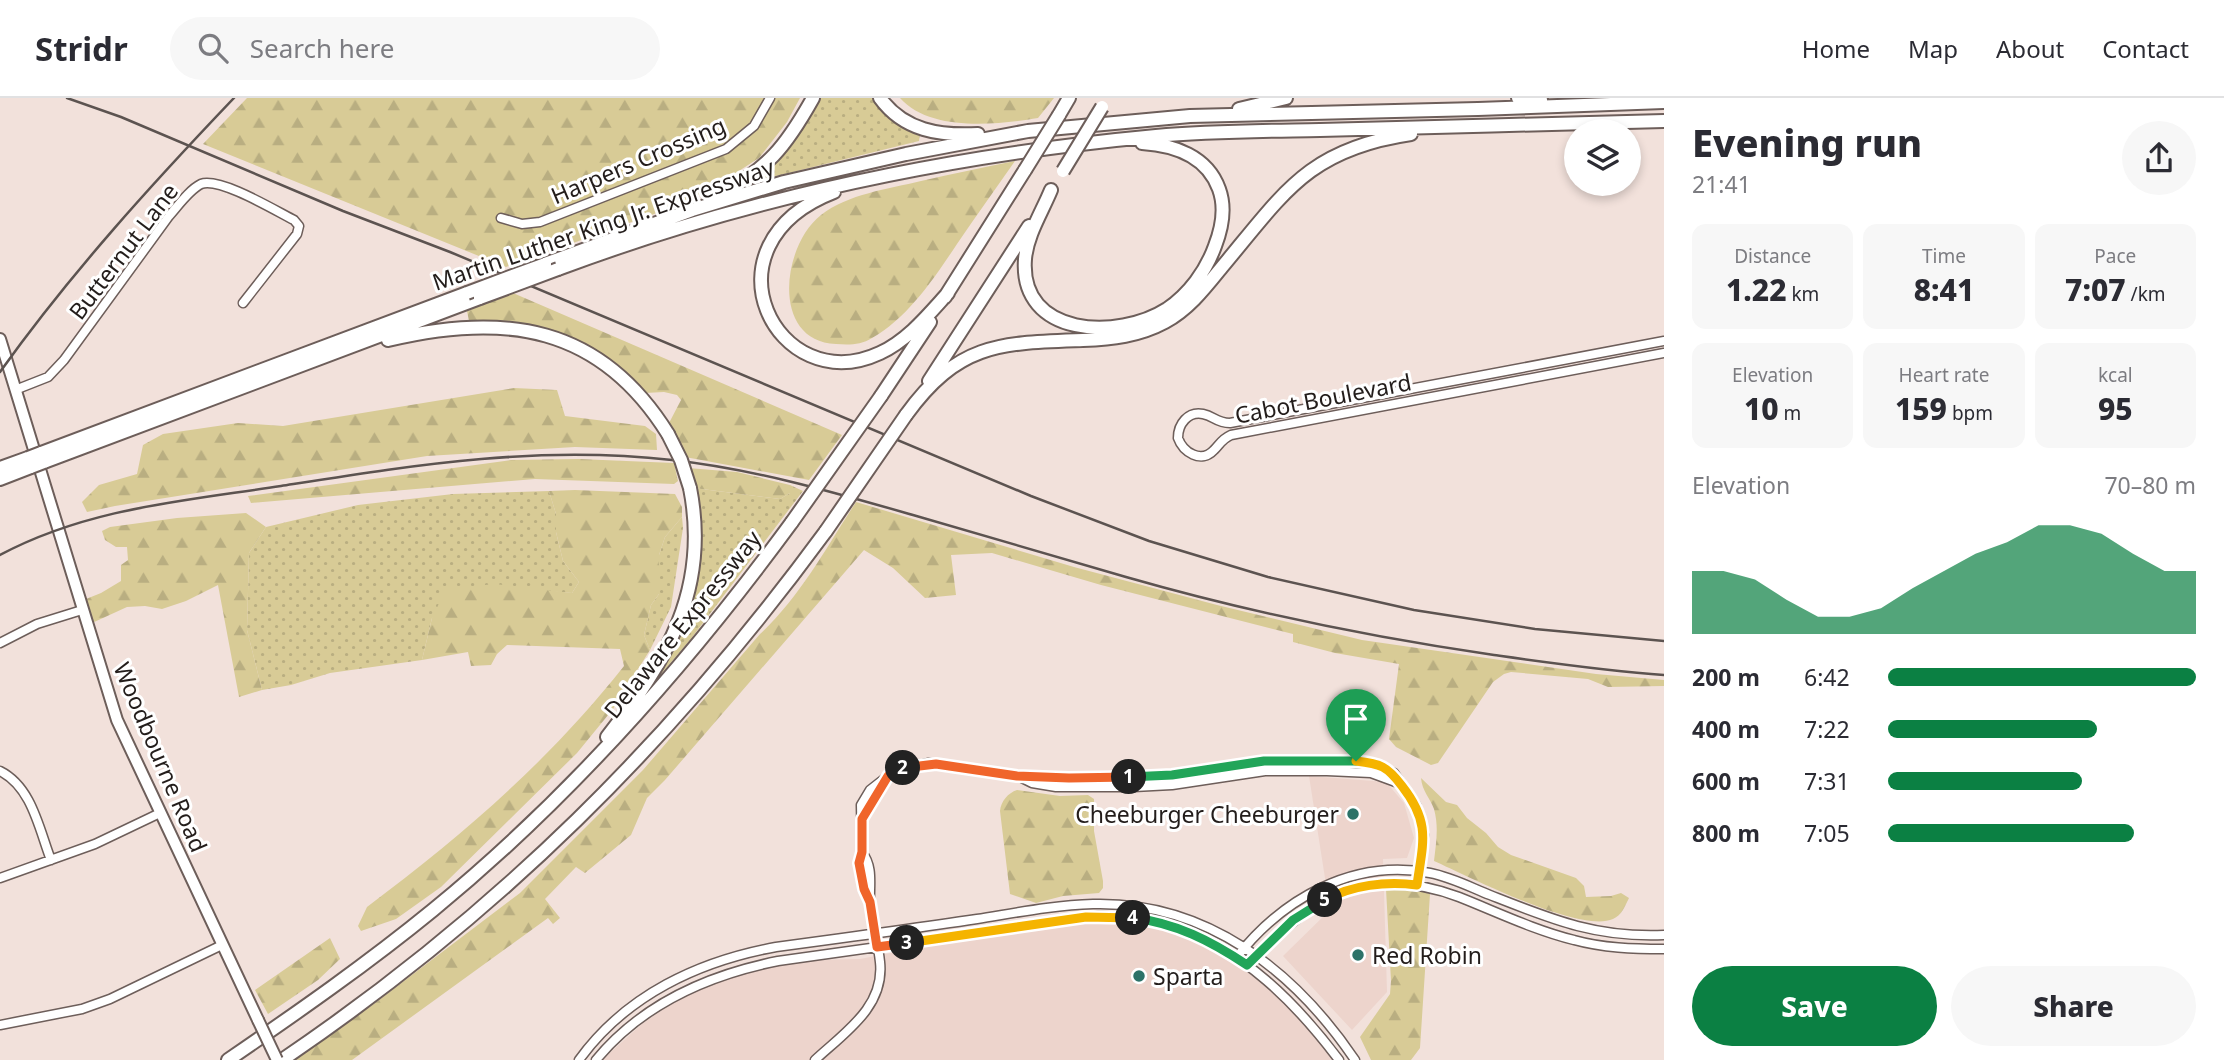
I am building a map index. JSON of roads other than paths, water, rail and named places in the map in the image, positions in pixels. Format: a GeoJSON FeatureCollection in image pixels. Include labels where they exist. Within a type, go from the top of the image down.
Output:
{"type":"FeatureCollection","features":[{"type":"Feature","properties":{"kind":"highway"},"geometry":{"type":"LineString","coordinates":[[692,210],[742,182],[772,159],[792,135],[813,98]]}},
{"type":"Feature","properties":{"kind":"highway"},"geometry":{"type":"LineString","coordinates":[[880,98],[904,122],[931,132],[963,135],[1028,131]]}},
{"type":"Feature","properties":{"kind":"highway"},"geometry":{"type":"LineString","coordinates":[[1190,116],[1255,107],[1286,98]]}},
{"type":"Feature","properties":{"kind":"highway"},"geometry":{"type":"LineString","coordinates":[[1518,98],[1597,104]]}},
{"type":"Feature","properties":{"kind":"highway"},"geometry":{"type":"LineString","coordinates":[[280,1060],[413,965],[557,841],[673,722],[826,531],[915,402],[1105,102]]}},
{"type":"Feature","properties":{"kind":"highway","name":"Martin Luther King Jr. Expressway"},"geometry":{"type":"LineString","coordinates":[[0,479],[36,460],[545,264],[692,210],[838,169],[1028,131],[1190,116],[1465,110],[1664,102]]}},
{"type":"Feature","properties":{"kind":"highway","name":"Delaware Expressway"},"geometry":{"type":"LineString","coordinates":[[228,1060],[314,1002],[402,935],[476,873],[563,793],[680,667],[792,522],[881,396],[1064,105]]}},
{"type":"Feature","properties":{"kind":"highway","name":"Martin Luther King Jr. Expressway"},"geometry":{"type":"LineString","coordinates":[[0,468],[36,460],[676,227],[869,179],[991,156],[1195,133],[1664,121]]}},
{"type":"Feature","properties":{"kind":"highway"},"geometry":{"type":"LineString","coordinates":[[915,402],[948,370],[981,351],[1014,343],[1124,337],[1164,323],[1199,295],[1282,197],[1316,166],[1338,153],[1377,140],[1474,127]]}},
{"type":"Feature","properties":{"kind":"highway"},"geometry":{"type":"LineString","coordinates":[[1051,190],[1029,240],[1025,265],[1029,287],[1046,311],[1068,323],[1104,329],[1140,322],[1176,302],[1197,279],[1214,249],[1222,217],[1218,186],[1206,167],[1184,151],[1155,144],[1114,141]]}},
{"type":"Feature","properties":{"kind":"highway"},"geometry":{"type":"LineString","coordinates":[[869,179],[830,193],[803,207],[783,224],[772,239],[763,262],[761,287],[767,311],[775,326],[793,344],[815,356],[830,361],[854,361],[879,354],[900,341],[921,323],[948,293]]}},
{"type":"Feature","properties":{"kind":"highway"},"geometry":{"type":"LineString","coordinates":[[337,352],[413,334],[459,327],[502,327],[531,331],[569,345],[607,366],[641,397],[668,434],[681,460],[695,516],[695,558],[691,587],[682,616],[666,651],[646,685],[563,793]]}},
{"type":"Feature","properties":{"kind":"main road","name":"Woodbourne Road"},"geometry":{"type":"LineString","coordinates":[[0,339],[117,720],[222,945],[280,1060]]}},
{"type":"Feature","properties":{"kind":"street","name":"Harpers Crossing"},"geometry":{"type":"LineString","coordinates":[[501,218],[522,224],[540,222],[726,149],[754,126],[770,98]]}},
{"type":"Feature","properties":{"kind":"street","name":"Butternut Lane"},"geometry":{"type":"LineString","coordinates":[[15,390],[48,377],[64,360],[169,216],[189,194],[204,183],[213,183],[234,191],[294,220],[299,226],[297,234],[243,303]]}},
{"type":"Feature","properties":{"kind":"street","name":"Cabot Boulevard"},"geometry":{"type":"LineString","coordinates":[[1664,341],[1230,423],[1219,422],[1203,414],[1193,415],[1181,425],[1178,438],[1185,451],[1203,456],[1231,435],[1664,353]]}},
{"type":"Feature","properties":{"kind":"street"},"geometry":{"type":"LineString","coordinates":[[0,643],[19,631],[82,610]]}},
{"type":"Feature","properties":{"kind":"street"},"geometry":{"type":"LineString","coordinates":[[815,1060],[871,1007],[878,992],[881,976],[870,902],[870,870],[862,852],[860,811],[870,790],[904,768],[928,763],[1017,776],[1032,783],[1056,787],[1172,785],[1280,770],[1358,771],[1401,785],[1416,805],[1424,835],[1417,885]]}},
{"type":"Feature","properties":{"kind":"street"},"geometry":{"type":"LineString","coordinates":[[0,771],[16,782],[26,796],[51,860]]}},
{"type":"Feature","properties":{"kind":"street"},"geometry":{"type":"LineString","coordinates":[[0,878],[95,844],[159,813]]}},
{"type":"Feature","properties":{"kind":"street"},"geometry":{"type":"LineString","coordinates":[[1236,958],[1244,947],[1290,906],[1328,883],[1371,871],[1419,871],[1455,880],[1568,925],[1617,934],[1664,935]]}},
{"type":"Feature","properties":{"kind":"street"},"geometry":{"type":"LineString","coordinates":[[1247,965],[1293,920],[1331,897],[1369,885],[1391,883],[1417,885],[1457,896],[1576,941],[1619,948],[1664,949]]}},
{"type":"Feature","properties":{"kind":"street"},"geometry":{"type":"LineString","coordinates":[[579,1060],[612,1022],[640,1000],[683,975],[755,951],[1072,905],[1105,904],[1148,907],[1183,916],[1212,928],[1244,947],[1312,1005],[1355,1060]]}},
{"type":"Feature","properties":{"kind":"street"},"geometry":{"type":"LineString","coordinates":[[596,1060],[614,1040],[646,1014],[686,989],[706,980],[760,964],[1086,917],[1136,919],[1172,926],[1211,942],[1247,965],[1300,1011],[1339,1060]]}},
{"type":"Feature","properties":{"kind":"street"},"geometry":{"type":"LineString","coordinates":[[0,1025],[82,1009],[110,999],[222,945]]}},
{"type":"Feature","properties":{"kind":"railway"},"geometry":{"type":"LineString","coordinates":[[67,98],[121,117],[343,211],[450,252],[1031,496],[1149,541],[1268,577],[1414,610],[1535,629],[1664,641]]}},
{"type":"Feature","properties":{"kind":"railway"},"geometry":{"type":"LineString","coordinates":[[0,372],[54,300],[112,231],[234,98]]}},
{"type":"Feature","properties":{"kind":"railway"},"geometry":{"type":"LineString","coordinates":[[0,555],[67,526],[173,502],[379,471],[475,460],[523,456],[621,456],[703,464],[793,482],[1172,590],[1309,622],[1494,655],[1664,675]]}},
{"type":"Feature","properties":{"kind":"place","name":"Cheeburger Cheeburger"},"geometry":{"type":"Point","coordinates":[1353,814]}},
{"type":"Feature","properties":{"kind":"place","name":"Red Robin"},"geometry":{"type":"Point","coordinates":[1358,955]}},
{"type":"Feature","properties":{"kind":"place","name":"Sparta"},"geometry":{"type":"Point","coordinates":[1139,976]}}]}
